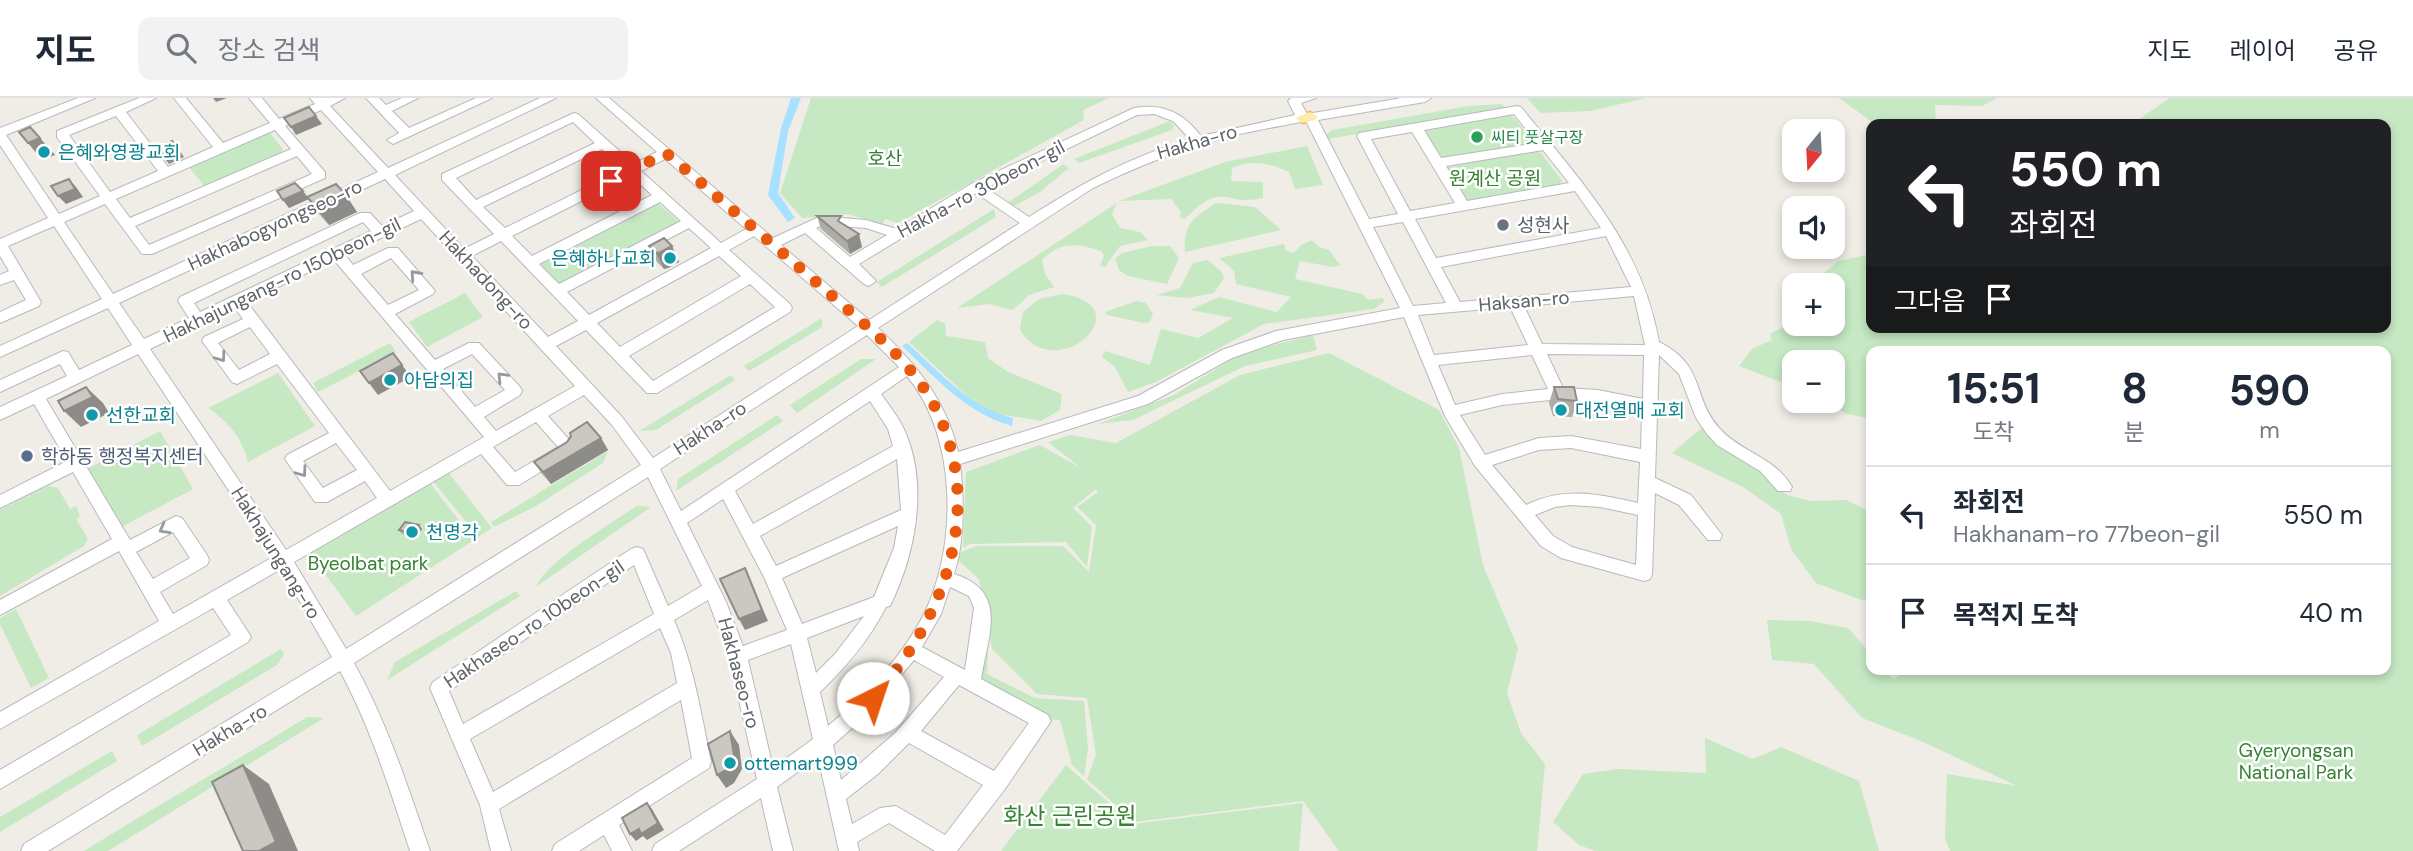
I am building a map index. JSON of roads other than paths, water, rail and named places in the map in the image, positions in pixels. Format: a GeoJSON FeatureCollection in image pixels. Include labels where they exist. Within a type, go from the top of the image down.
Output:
{"type":"FeatureCollection","features":[{"type":"Feature","properties":{"kind":"street"},"geometry":{"type":"LineString","coordinates":[[0,135],[89,98]]}},
{"type":"Feature","properties":{"kind":"street"},"geometry":{"type":"LineString","coordinates":[[150,98],[61,134],[147,251],[320,175],[255,98]]}},
{"type":"Feature","properties":{"kind":"street"},"geometry":{"type":"LineString","coordinates":[[180,98],[221,149]]}},
{"type":"Feature","properties":{"kind":"street"},"geometry":{"type":"LineString","coordinates":[[0,318],[34,302],[0,244],[278,125],[319,102],[339,98]]}},
{"type":"Feature","properties":{"kind":"street"},"geometry":{"type":"LineString","coordinates":[[372,98],[407,134]]}},
{"type":"Feature","properties":{"kind":"street"},"geometry":{"type":"LineString","coordinates":[[384,110],[412,98]]}},
{"type":"Feature","properties":{"kind":"street"},"geometry":{"type":"LineString","coordinates":[[393,140],[486,98]]}},
{"type":"Feature","properties":{"kind":"street","name":"Hakhabogyongseo-ro"},"geometry":{"type":"LineString","coordinates":[[0,352],[550,98]]}},
{"type":"Feature","properties":{"kind":"street"},"geometry":{"type":"LineString","coordinates":[[602,98],[866,326],[908,368],[938,413],[948,436],[953,460],[956,510],[946,579],[939,599],[912,650],[873,698],[825,742],[766,784],[662,851]]}},
{"type":"Feature","properties":{"kind":"street"},"geometry":{"type":"LineString","coordinates":[[1310,98],[1294,101],[1307,118],[1365,224],[1409,311],[1450,412],[1481,462],[1547,541],[1567,553],[1644,574],[1652,348],[1646,309],[1601,214],[1576,186],[1567,168],[1545,146],[1517,110],[1363,136],[1456,308]]}},
{"type":"Feature","properties":{"kind":"street","name":"Hakha-ro"},"geometry":{"type":"LineString","coordinates":[[31,851],[651,467],[1028,222],[1132,162],[1197,139],[1425,98]]}},
{"type":"Feature","properties":{"kind":"street","name":"Hakhadong-ro"},"geometry":{"type":"LineString","coordinates":[[319,102],[617,421],[651,467]]}},
{"type":"Feature","properties":{"kind":"street","name":"Hakha-ro 30beon-gil"},"geometry":{"type":"LineString","coordinates":[[849,264],[976,187],[1116,119],[1156,108],[1174,113],[1197,139]]}},
{"type":"Feature","properties":{"kind":"street"},"geometry":{"type":"LineString","coordinates":[[118,111],[166,173]]}},
{"type":"Feature","properties":{"kind":"street"},"geometry":{"type":"LineString","coordinates":[[574,117],[603,144],[785,308],[652,389],[447,177],[574,117]]}},
{"type":"Feature","properties":{"kind":"street"},"geometry":{"type":"LineString","coordinates":[[1416,127],[1464,206]]}},
{"type":"Feature","properties":{"kind":"street","name":"Hakhajungang-ro"},"geometry":{"type":"LineString","coordinates":[[0,135],[284,560],[343,660],[363,696],[419,851]]}},
{"type":"Feature","properties":{"kind":"street"},"geometry":{"type":"LineString","coordinates":[[474,206],[603,144]]}},
{"type":"Feature","properties":{"kind":"street"},"geometry":{"type":"LineString","coordinates":[[1437,163],[1545,146]]}},
{"type":"Feature","properties":{"kind":"street"},"geometry":{"type":"LineString","coordinates":[[127,224],[299,150]]}},
{"type":"Feature","properties":{"kind":"street"},"geometry":{"type":"LineString","coordinates":[[463,255],[666,153]]}},
{"type":"Feature","properties":{"kind":"street"},"geometry":{"type":"LineString","coordinates":[[1365,224],[1576,186]]}},
{"type":"Feature","properties":{"kind":"street"},"geometry":{"type":"LineString","coordinates":[[976,187],[1028,222]]}},
{"type":"Feature","properties":{"kind":"street"},"geometry":{"type":"LineString","coordinates":[[530,263],[661,196]]}},
{"type":"Feature","properties":{"kind":"street","name":"Hakhajungang-ro 150beon-gil"},"geometry":{"type":"LineString","coordinates":[[0,414],[423,212]]}},
{"type":"Feature","properties":{"kind":"street"},"geometry":{"type":"LineString","coordinates":[[198,320],[185,301],[365,216],[380,233]]}},
{"type":"Feature","properties":{"kind":"street"},"geometry":{"type":"LineString","coordinates":[[772,244],[821,219],[833,219],[897,233]]}},
{"type":"Feature","properties":{"kind":"street"},"geometry":{"type":"LineString","coordinates":[[557,292],[690,222]]}},
{"type":"Feature","properties":{"kind":"street"},"geometry":{"type":"LineString","coordinates":[[806,227],[869,281]]}},
{"type":"Feature","properties":{"kind":"street"},"geometry":{"type":"LineString","coordinates":[[546,345],[755,230]]}},
{"type":"Feature","properties":{"kind":"street"},"geometry":{"type":"LineString","coordinates":[[1431,264],[1611,231]]}},
{"type":"Feature","properties":{"kind":"street"},"geometry":{"type":"LineString","coordinates":[[352,272],[393,251],[428,291],[386,312]]}},
{"type":"Feature","properties":{"kind":"street"},"geometry":{"type":"LineString","coordinates":[[336,254],[474,415],[513,481],[568,448],[537,414]]}},
{"type":"Feature","properties":{"kind":"street"},"geometry":{"type":"LineString","coordinates":[[0,280],[18,273]]}},
{"type":"Feature","properties":{"kind":"street"},"geometry":{"type":"LineString","coordinates":[[619,355],[751,277]]}},
{"type":"Feature","properties":{"kind":"street","name":"Haksan-ro"},"geometry":{"type":"LineString","coordinates":[[953,460],[1143,400],[1253,343],[1281,335],[1409,311],[1639,291]]}},
{"type":"Feature","properties":{"kind":"street"},"geometry":{"type":"LineString","coordinates":[[238,301],[388,500]]}},
{"type":"Feature","properties":{"kind":"street"},"geometry":{"type":"LineString","coordinates":[[1515,302],[1557,392]]}},
{"type":"Feature","properties":{"kind":"street"},"geometry":{"type":"LineString","coordinates":[[253,320],[209,341],[237,378],[280,356]]}},
{"type":"Feature","properties":{"kind":"street"},"geometry":{"type":"LineString","coordinates":[[433,368],[474,347],[515,391],[474,415]]}},
{"type":"Feature","properties":{"kind":"street"},"geometry":{"type":"LineString","coordinates":[[1428,361],[1537,349],[1652,348],[1674,356],[1684,369],[1694,385],[1700,412],[1712,431],[1762,464],[1784,487]]}},
{"type":"Feature","properties":{"kind":"street"},"geometry":{"type":"LineString","coordinates":[[0,386],[63,356],[76,378]]}},
{"type":"Feature","properties":{"kind":"street"},"geometry":{"type":"LineString","coordinates":[[678,521],[908,368]]}},
{"type":"Feature","properties":{"kind":"street"},"geometry":{"type":"LineString","coordinates":[[0,721],[585,387]]}},
{"type":"Feature","properties":{"kind":"street"},"geometry":{"type":"LineString","coordinates":[[812,688],[843,658],[884,601],[901,558],[909,514],[908,479],[902,449],[883,405],[871,391]]}},
{"type":"Feature","properties":{"kind":"street"},"geometry":{"type":"LineString","coordinates":[[1450,412],[1511,396],[1557,392],[1650,407]]}},
{"type":"Feature","properties":{"kind":"street"},"geometry":{"type":"LineString","coordinates":[[37,397],[170,624]]}},
{"type":"Feature","properties":{"kind":"street"},"geometry":{"type":"LineString","coordinates":[[339,434],[293,459],[321,497],[367,472]]}},
{"type":"Feature","properties":{"kind":"street"},"geometry":{"type":"LineString","coordinates":[[1481,462],[1539,444],[1570,442],[1648,457]]}},
{"type":"Feature","properties":{"kind":"street"},"geometry":{"type":"LineString","coordinates":[[751,533],[902,449]]}},
{"type":"Feature","properties":{"kind":"street"},"geometry":{"type":"LineString","coordinates":[[0,502],[77,463]]}},
{"type":"Feature","properties":{"kind":"street","name":"Hakhaseo-ro"},"geometry":{"type":"LineString","coordinates":[[651,467],[712,589],[738,656],[783,851]]}},
{"type":"Feature","properties":{"kind":"street"},"geometry":{"type":"LineString","coordinates":[[1648,482],[1685,500],[1714,534]]}},
{"type":"Feature","properties":{"kind":"street"},"geometry":{"type":"LineString","coordinates":[[726,489],[772,575],[797,632],[825,742],[847,845],[887,814],[895,815],[947,849],[1042,721],[912,650]]}},
{"type":"Feature","properties":{"kind":"street"},"geometry":{"type":"LineString","coordinates":[[1524,513],[1540,503],[1563,497],[1648,511]]}},
{"type":"Feature","properties":{"kind":"street"},"geometry":{"type":"LineString","coordinates":[[772,575],[909,514]]}},
{"type":"Feature","properties":{"kind":"street"},"geometry":{"type":"LineString","coordinates":[[0,608],[125,545],[176,523],[201,560],[150,589]]}},
{"type":"Feature","properties":{"kind":"street","name":"Hakhaseo-ro 10beon-gil"},"geometry":{"type":"LineString","coordinates":[[461,735],[439,688],[637,554],[665,616]]}},
{"type":"Feature","properties":{"kind":"street"},"geometry":{"type":"LineString","coordinates":[[836,795],[875,768],[964,678],[983,608],[981,600],[971,587],[946,579]]}},
{"type":"Feature","properties":{"kind":"street"},"geometry":{"type":"LineString","coordinates":[[501,851],[489,805],[461,735],[712,589]]}},
{"type":"Feature","properties":{"kind":"street"},"geometry":{"type":"LineString","coordinates":[[0,780],[242,637],[216,598]]}},
{"type":"Feature","properties":{"kind":"street"},"geometry":{"type":"LineString","coordinates":[[738,656],[884,601]]}},
{"type":"Feature","properties":{"kind":"street"},"geometry":{"type":"LineString","coordinates":[[562,851],[702,762],[688,686],[665,616]]}},
{"type":"Feature","properties":{"kind":"street"},"geometry":{"type":"LineString","coordinates":[[489,805],[688,686]]}},
{"type":"Feature","properties":{"kind":"street"},"geometry":{"type":"LineString","coordinates":[[909,734],[998,783]]}},
{"type":"Feature","properties":{"kind":"street"},"geometry":{"type":"LineString","coordinates":[[608,823],[622,851]]}},
{"type":"Feature","properties":{"kind":"water"},"geometry":{"type":"Polygon","coordinates":[[[791,98],[801,98],[788,131],[778,193],[795,218],[788,222],[768,195],[781,128],[791,98]]]}},
{"type":"Feature","properties":{"kind":"water"},"geometry":{"type":"Polygon","coordinates":[[[907,343],[969,397],[997,413],[1013,418],[1012,426],[980,413],[953,393],[902,346],[907,343]]]}},
{"type":"Feature","properties":{"kind":"place","name":"씨티 풋살구장"},"geometry":{"type":"Point","coordinates":[1477,137]}},
{"type":"Feature","properties":{"kind":"place","name":"은혜와영광교회"},"geometry":{"type":"Point","coordinates":[44,152]}},
{"type":"Feature","properties":{"kind":"place","name":"성현사"},"geometry":{"type":"Point","coordinates":[1503,225]}},
{"type":"Feature","properties":{"kind":"place","name":"은혜하나교회"},"geometry":{"type":"Point","coordinates":[670,258]}},
{"type":"Feature","properties":{"kind":"place","name":"아담의집"},"geometry":{"type":"Point","coordinates":[390,380]}},
{"type":"Feature","properties":{"kind":"place","name":"대전열매 교회"},"geometry":{"type":"Point","coordinates":[1561,410]}},
{"type":"Feature","properties":{"kind":"place","name":"선한교회"},"geometry":{"type":"Point","coordinates":[92,415]}},
{"type":"Feature","properties":{"kind":"place","name":"학하동 행정복지센터"},"geometry":{"type":"Point","coordinates":[27,456]}},
{"type":"Feature","properties":{"kind":"place","name":"천명각"},"geometry":{"type":"Point","coordinates":[412,532]}},
{"type":"Feature","properties":{"kind":"place","name":"ottemart999"},"geometry":{"type":"Point","coordinates":[730,763]}},
{"type":"Feature","properties":{"kind":"park label","name":"호산"},"geometry":{"type":"Point","coordinates":[885,158]}},
{"type":"Feature","properties":{"kind":"park label","name":"원계산 공원"},"geometry":{"type":"Point","coordinates":[1495,178]}},
{"type":"Feature","properties":{"kind":"park label","name":"Byeolbat park"},"geometry":{"type":"Point","coordinates":[368,563]}},
{"type":"Feature","properties":{"kind":"park label","name":"Gyeryongsan National Park"},"geometry":{"type":"Point","coordinates":[2296,761]}},
{"type":"Feature","properties":{"kind":"park label","name":"화산 근린공원"},"geometry":{"type":"Point","coordinates":[1070,816]}}]}
